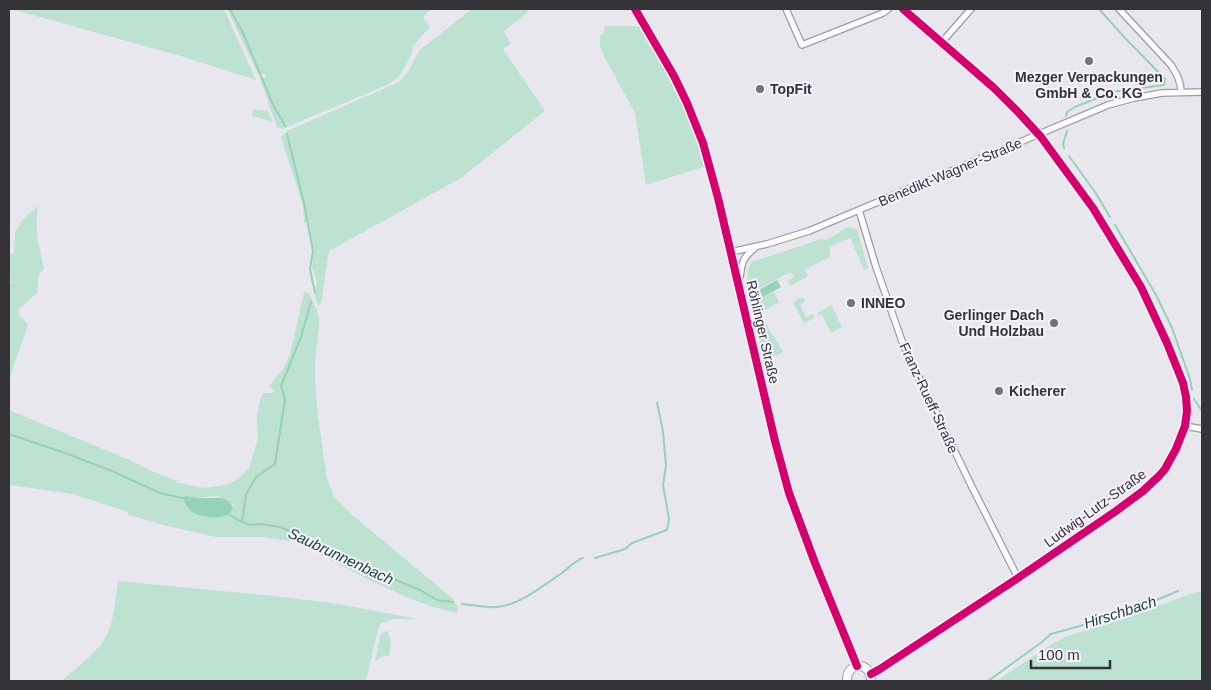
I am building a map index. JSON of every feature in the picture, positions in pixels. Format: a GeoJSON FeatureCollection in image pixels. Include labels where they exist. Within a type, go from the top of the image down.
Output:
{"type":"FeatureCollection","features":[{"type":"Feature","properties":{"kind":"street","name":"Röhlinger Straße"},"geometry":{"type":"LineString","coordinates":[[635,9],[674,76],[695,122],[712,172],[789,493],[857,666]]}},
{"type":"Feature","properties":{"kind":"street"},"geometry":{"type":"LineString","coordinates":[[786,9],[802,45],[883,13],[888,9]]}},
{"type":"Feature","properties":{"kind":"street","name":"Ludwig-Lutz-Straße"},"geometry":{"type":"LineString","coordinates":[[871,678],[880,669],[1116,511],[1153,482],[1165,469],[1176,449],[1185,426],[1187,411],[1183,383],[1167,343],[1141,287],[1093,208],[1038,134],[1019,113],[994,88],[903,9]]}},
{"type":"Feature","properties":{"kind":"street"},"geometry":{"type":"LineString","coordinates":[[942,42],[971,9]]}},
{"type":"Feature","properties":{"kind":"street"},"geometry":{"type":"LineString","coordinates":[[1119,9],[1171,65],[1177,75],[1181,92]]}},
{"type":"Feature","properties":{"kind":"street","name":"Benedikt-Wagner-Straße"},"geometry":{"type":"LineString","coordinates":[[731,252],[756,247],[802,233],[1093,111],[1134,98],[1162,93],[1202,92]]}},
{"type":"Feature","properties":{"kind":"street","name":"Franz-Rueff-Straße"},"geometry":{"type":"LineString","coordinates":[[859,210],[876,267],[903,344],[1018,578]]}},
{"type":"Feature","properties":{"kind":"street"},"geometry":{"type":"LineString","coordinates":[[738,281],[745,258],[756,247]]}},
{"type":"Feature","properties":{"kind":"street"},"geometry":{"type":"LineString","coordinates":[[1185,426],[1202,429]]}},
{"type":"Feature","properties":{"kind":"street"},"geometry":{"type":"LineString","coordinates":[[847,681],[850,670],[857,666],[865,668],[871,678]]}},
{"type":"Feature","properties":{"kind":"shaded area"},"geometry":{"type":"Polygon","coordinates":[[[11,9],[224,9],[256,80],[184,57],[11,9]]]}},
{"type":"Feature","properties":{"kind":"shaded area"},"geometry":{"type":"Polygon","coordinates":[[[227,9],[431,9],[423,17],[430,27],[413,46],[412,53],[401,74],[395,80],[282,129],[277,127],[260,79],[266,77],[265,74],[258,74],[227,9]]]}},
{"type":"Feature","properties":{"kind":"shaded area"},"geometry":{"type":"Polygon","coordinates":[[[472,9],[526,9],[528,12],[504,31],[511,44],[503,49],[545,111],[461,178],[329,251],[321,304],[318,306],[315,294],[317,281],[312,268],[314,251],[309,224],[304,223],[303,206],[281,137],[287,131],[399,82],[408,72],[421,49],[472,9]]]}},
{"type":"Feature","properties":{"kind":"shaded area"},"geometry":{"type":"Polygon","coordinates":[[[605,26],[641,26],[675,85],[706,166],[646,185],[635,113],[600,46],[600,36],[604,34],[605,26]]]}},
{"type":"Feature","properties":{"kind":"shaded area"},"geometry":{"type":"Polygon","coordinates":[[[253,109],[268,111],[273,122],[252,116],[253,109]]]}},
{"type":"Feature","properties":{"kind":"shaded area"},"geometry":{"type":"Polygon","coordinates":[[[38,206],[37,230],[44,269],[39,274],[37,293],[18,310],[19,315],[28,325],[9,382],[9,286],[12,282],[9,280],[11,273],[9,272],[9,254],[14,253],[15,232],[24,218],[38,206]]]}},
{"type":"Feature","properties":{"kind":"shaded area"},"geometry":{"type":"Polygon","coordinates":[[[849,227],[857,229],[868,268],[864,270],[850,238],[830,247],[830,257],[805,269],[808,276],[791,286],[788,281],[794,277],[790,272],[758,289],[762,298],[774,292],[779,302],[754,316],[749,296],[748,281],[751,262],[820,239],[825,240],[849,227]]]}},
{"type":"Feature","properties":{"kind":"shaded area"},"geometry":{"type":"Polygon","coordinates":[[[777,280],[781,287],[763,297],[759,290],[777,280]]]}},
{"type":"Feature","properties":{"kind":"shaded area"},"geometry":{"type":"Polygon","coordinates":[[[304,292],[309,293],[319,319],[315,360],[318,417],[327,479],[335,498],[351,514],[452,598],[457,606],[458,613],[411,599],[367,579],[297,542],[263,537],[216,537],[129,515],[128,512],[73,494],[9,485],[9,410],[178,481],[174,482],[203,488],[225,485],[238,479],[249,468],[258,438],[257,417],[263,393],[272,393],[274,391],[269,386],[283,369],[290,355],[304,292]],[[218,496],[184,498],[193,511],[223,517],[235,506],[218,496]]]}},
{"type":"Feature","properties":{"kind":"shaded area"},"geometry":{"type":"Polygon","coordinates":[[[801,297],[805,301],[800,305],[806,317],[812,314],[814,316],[813,319],[804,323],[793,302],[801,297]]]}},
{"type":"Feature","properties":{"kind":"shaded area"},"geometry":{"type":"Polygon","coordinates":[[[831,305],[842,327],[831,333],[822,315],[819,316],[818,313],[831,305]]]}},
{"type":"Feature","properties":{"kind":"shaded area"},"geometry":{"type":"Polygon","coordinates":[[[762,317],[783,352],[765,361],[755,322],[762,317]]]}},
{"type":"Feature","properties":{"kind":"shaded area"},"geometry":{"type":"Polygon","coordinates":[[[185,496],[221,498],[233,507],[230,513],[225,516],[213,517],[195,514],[187,506],[183,498],[185,496]]]}},
{"type":"Feature","properties":{"kind":"shaded area"},"geometry":{"type":"Polygon","coordinates":[[[118,581],[332,603],[419,619],[394,619],[381,623],[366,681],[62,681],[88,658],[108,632],[112,620],[118,581]]]}},
{"type":"Feature","properties":{"kind":"shaded area"},"geometry":{"type":"Polygon","coordinates":[[[1197,592],[1202,592],[1202,681],[997,681],[1048,646],[1067,636],[1126,618],[1197,592]]]}},
{"type":"Feature","properties":{"kind":"shaded area"},"geometry":{"type":"Polygon","coordinates":[[[388,631],[391,643],[389,656],[380,657],[375,662],[380,636],[388,631]]]}},
{"type":"Feature","properties":{"kind":"waterway"},"geometry":{"type":"LineString","coordinates":[[230,9],[243,33],[274,107],[285,126]]}},
{"type":"Feature","properties":{"kind":"waterway","name":"Hirschbach"},"geometry":{"type":"LineString","coordinates":[[1066,116],[1067,112],[1075,107],[1112,92],[1164,85],[1165,79],[1099,9]]}},
{"type":"Feature","properties":{"kind":"waterway","name":"Hirschbach"},"geometry":{"type":"LineString","coordinates":[[1064,148],[1063,144],[1067,131]]}},
{"type":"Feature","properties":{"kind":"waterway"},"geometry":{"type":"LineString","coordinates":[[287,134],[304,203],[313,251],[310,269],[315,293]]}},
{"type":"Feature","properties":{"kind":"waterway","name":"Hirschbach"},"geometry":{"type":"LineString","coordinates":[[1069,156],[1110,217]]}},
{"type":"Feature","properties":{"kind":"waterway","name":"Hirschbach"},"geometry":{"type":"LineString","coordinates":[[1115,225],[1156,295],[1172,328],[1192,390]]}},
{"type":"Feature","properties":{"kind":"waterway"},"geometry":{"type":"LineString","coordinates":[[242,522],[246,495],[256,477],[275,464],[285,399],[281,386],[301,337],[311,302]]}},
{"type":"Feature","properties":{"kind":"waterway","name":"Hirschbach"},"geometry":{"type":"LineString","coordinates":[[1194,399],[1202,411]]}},
{"type":"Feature","properties":{"kind":"waterway","name":"Saubrunnenbach"},"geometry":{"type":"LineString","coordinates":[[595,558],[625,549],[632,543],[667,530],[669,519],[663,485],[666,466],[663,431],[657,403]]}},
{"type":"Feature","properties":{"kind":"waterway","name":"Saubrunnenbach"},"geometry":{"type":"LineString","coordinates":[[9,434],[112,471],[160,493],[183,498]]}},
{"type":"Feature","properties":{"kind":"waterway","name":"Saubrunnenbach"},"geometry":{"type":"LineString","coordinates":[[228,514],[250,525],[260,524],[280,527],[333,549],[372,570],[420,590],[437,600],[453,602]]}},
{"type":"Feature","properties":{"kind":"waterway","name":"Saubrunnenbach"},"geometry":{"type":"LineString","coordinates":[[462,604],[493,607],[514,603],[539,589],[583,558]]}},
{"type":"Feature","properties":{"kind":"waterway","name":"Hirschbach"},"geometry":{"type":"LineString","coordinates":[[988,681],[1051,634],[1123,614],[1178,591]]}},
{"type":"Feature","properties":{"kind":"cycle path"},"geometry":{"type":"LineString","coordinates":[[635,9],[674,76],[703,143],[789,493],[857,666]]}},
{"type":"Feature","properties":{"kind":"cycle path"},"geometry":{"type":"LineString","coordinates":[[871,674],[1018,578],[1143,491],[1165,469],[1176,449],[1185,426],[1187,411],[1183,383],[1167,343],[1141,287],[1093,208],[1041,137],[1019,113],[994,88],[903,9]]}},
{"type":"Feature","properties":{"kind":"place","name":"Mezger Verpackungen GmbH & Co. KG"},"geometry":{"type":"Point","coordinates":[1089,61]}},
{"type":"Feature","properties":{"kind":"place","name":"TopFit"},"geometry":{"type":"Point","coordinates":[760,89]}},
{"type":"Feature","properties":{"kind":"place","name":"INNEO"},"geometry":{"type":"Point","coordinates":[851,303]}},
{"type":"Feature","properties":{"kind":"place","name":"Gerlinger Dach Und Holzbau"},"geometry":{"type":"Point","coordinates":[1054,323]}},
{"type":"Feature","properties":{"kind":"place","name":"Kicherer"},"geometry":{"type":"Point","coordinates":[999,391]}}]}
